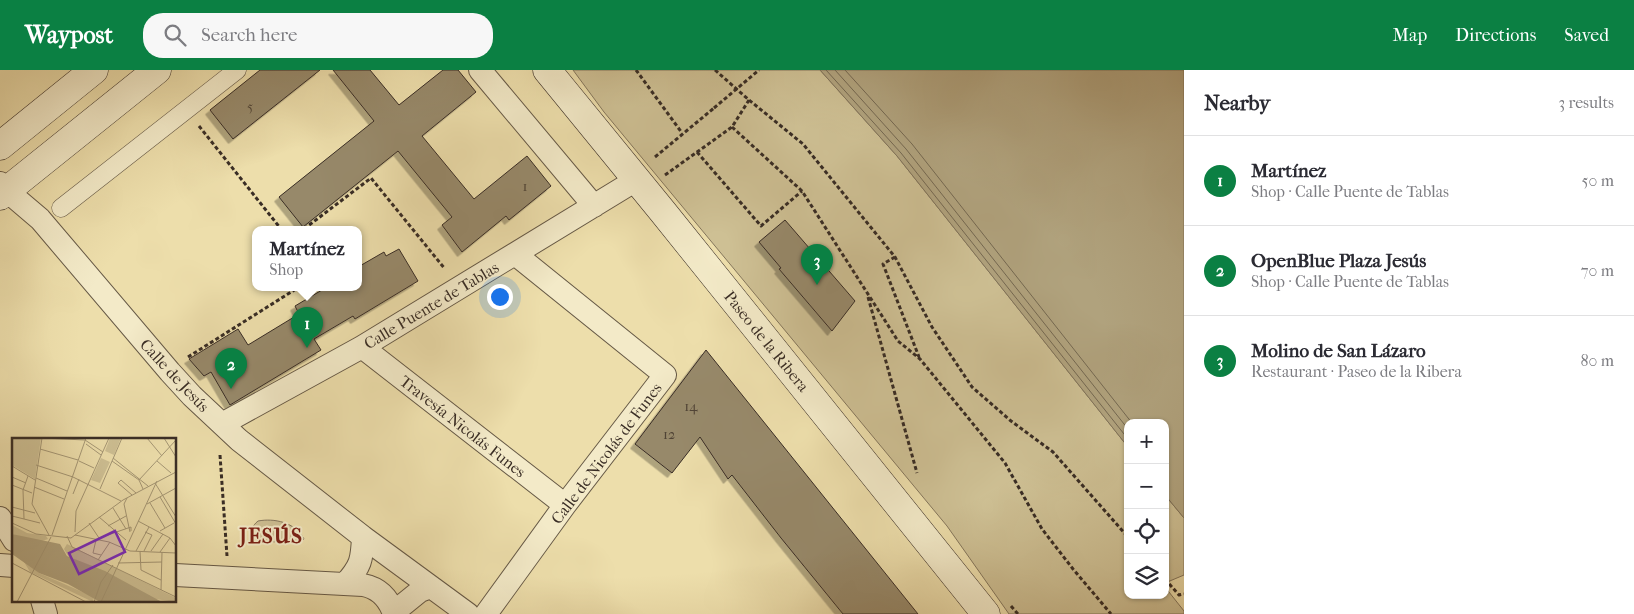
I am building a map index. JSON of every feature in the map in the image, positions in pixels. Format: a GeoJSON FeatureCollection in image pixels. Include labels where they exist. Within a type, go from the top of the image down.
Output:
{"type":"FeatureCollection","features":[{"type":"Feature","properties":{"kind":"main road"},"geometry":{"type":"LineString","coordinates":[[0,146],[94,70]]}},
{"type":"Feature","properties":{"kind":"main road"},"geometry":{"type":"LineString","coordinates":[[2,190],[157,70]]}},
{"type":"Feature","properties":{"kind":"main road","name":"Paseo de la Ribera"},"geometry":{"type":"LineString","coordinates":[[546,70],[649,179],[986,614]]}},
{"type":"Feature","properties":{"kind":"street"},"geometry":{"type":"LineString","coordinates":[[61,208],[237,70]]}},
{"type":"Feature","properties":{"kind":"street"},"geometry":{"type":"LineString","coordinates":[[480,70],[594,206]]}},
{"type":"Feature","properties":{"kind":"street","name":"Calle Puente de Tablas"},"geometry":{"type":"LineString","coordinates":[[222,424],[362,347],[594,206],[649,179]]}},
{"type":"Feature","properties":{"kind":"street","name":"Calle de Jesús"},"geometry":{"type":"LineString","coordinates":[[2,190],[40,218],[170,372],[239,440],[363,537],[468,614]]}},
{"type":"Feature","properties":{"kind":"street","name":"Calle de Nicolás de Funes"},"geometry":{"type":"LineString","coordinates":[[486,614],[565,505],[665,376],[515,254]]}},
{"type":"Feature","properties":{"kind":"street","name":"Travesía Nicolás Funes"},"geometry":{"type":"LineString","coordinates":[[362,347],[565,505]]}},
{"type":"Feature","properties":{"kind":"street"},"geometry":{"type":"LineString","coordinates":[[0,518],[12,537]]}},
{"type":"Feature","properties":{"kind":"street"},"geometry":{"type":"LineString","coordinates":[[345,584],[357,571],[361,561],[363,537]]}},
{"type":"Feature","properties":{"kind":"street"},"geometry":{"type":"LineString","coordinates":[[176,575],[229,570],[345,584],[362,584],[377,590],[388,601],[394,613],[420,591],[431,588]]}},
{"type":"Feature","properties":{"kind":"path"},"geometry":{"type":"LineString","coordinates":[[636,70],[682,133]]}},
{"type":"Feature","properties":{"kind":"path"},"geometry":{"type":"LineString","coordinates":[[715,70],[803,144],[895,256],[932,328],[972,387],[1011,421],[1053,452],[1124,532]]}},
{"type":"Feature","properties":{"kind":"path"},"geometry":{"type":"LineString","coordinates":[[655,157],[759,70]]}},
{"type":"Feature","properties":{"kind":"path"},"geometry":{"type":"LineString","coordinates":[[649,179],[697,152],[732,127],[749,100]]}},
{"type":"Feature","properties":{"kind":"path"},"geometry":{"type":"LineString","coordinates":[[185,109],[279,226]]}},
{"type":"Feature","properties":{"kind":"path"},"geometry":{"type":"LineString","coordinates":[[732,127],[802,191],[898,341],[920,359],[1005,463],[1042,529],[1073,570],[1111,614]]}},
{"type":"Feature","properties":{"kind":"path"},"geometry":{"type":"LineString","coordinates":[[697,152],[761,226],[802,191]]}},
{"type":"Feature","properties":{"kind":"path"},"geometry":{"type":"LineString","coordinates":[[308,226],[371,178],[460,287]]}},
{"type":"Feature","properties":{"kind":"path"},"geometry":{"type":"LineString","coordinates":[[895,256],[883,264],[920,359]]}},
{"type":"Feature","properties":{"kind":"path"},"geometry":{"type":"LineString","coordinates":[[183,360],[293,291]]}},
{"type":"Feature","properties":{"kind":"path"},"geometry":{"type":"LineString","coordinates":[[866,292],[917,473]]}},
{"type":"Feature","properties":{"kind":"path"},"geometry":{"type":"LineString","coordinates":[[220,451],[229,570]]}},
{"type":"Feature","properties":{"kind":"path"},"geometry":{"type":"LineString","coordinates":[[1169,583],[1180,595],[1184,594]]}},
{"type":"Feature","properties":{"kind":"shaded area"},"geometry":{"type":"Polygon","coordinates":[[[573,70],[820,70],[897,156],[1124,442],[1124,599],[1169,599],[1169,592],[1184,611],[1184,614],[1009,614],[947,526],[604,112],[573,70]]]}},
{"type":"Feature","properties":{"kind":"shaded area"},"geometry":{"type":"Polygon","coordinates":[[[1169,500],[1184,518],[1184,575],[1169,581],[1169,500]]]}},
{"type":"Feature","properties":{"kind":"shaded area"},"geometry":{"type":"Polygon","coordinates":[[[258,521],[284,522],[300,533],[304,539],[300,543],[258,541],[252,537],[252,532],[253,526],[258,521]]]}},
{"type":"Feature","properties":{"kind":"water"},"geometry":{"type":"Polygon","coordinates":[[[820,70],[1184,70],[1184,518],[1169,500],[1169,419],[1124,419],[1124,442],[897,156],[820,70]]]}},
{"type":"Feature","properties":{"kind":"building"},"geometry":{"type":"Polygon","coordinates":[[[260,70],[320,70],[233,139],[210,110],[260,70]]]}},
{"type":"Feature","properties":{"kind":"building"},"geometry":{"type":"Polygon","coordinates":[[[333,70],[370,70],[399,105],[443,70],[458,70],[476,92],[422,136],[474,199],[527,156],[551,186],[509,220],[506,216],[462,252],[442,225],[452,217],[398,151],[302,226],[279,197],[374,121],[333,70]]]}},
{"type":"Feature","properties":{"kind":"building"},"geometry":{"type":"Polygon","coordinates":[[[785,220],[855,301],[832,331],[779,269],[781,268],[759,242],[785,220]]]}},
{"type":"Feature","properties":{"kind":"building"},"geometry":{"type":"Polygon","coordinates":[[[399,249],[418,281],[355,319],[353,316],[314,339],[321,350],[230,405],[211,372],[204,376],[189,359],[238,329],[248,345],[299,314],[295,306],[320,291],[362,291],[362,265],[384,252],[386,256],[399,249]]]}},
{"type":"Feature","properties":{"kind":"building"},"geometry":{"type":"Polygon","coordinates":[[[706,350],[918,614],[843,614],[732,475],[728,479],[700,437],[672,473],[635,444],[706,350]]]}},
{"type":"Feature","properties":{"kind":"place","name":"Molino de San Lázaro"},"geometry":{"type":"Point","coordinates":[817,285]}},
{"type":"Feature","properties":{"kind":"place","name":"Martínez"},"geometry":{"type":"Point","coordinates":[307,348]}},
{"type":"Feature","properties":{"kind":"place","name":"OpenBlue Plaza Jesús"},"geometry":{"type":"Point","coordinates":[231,389]}},
{"type":"Feature","properties":{"kind":"district","name":"JESÚS"},"geometry":{"type":"Point","coordinates":[271,536]}}]}
